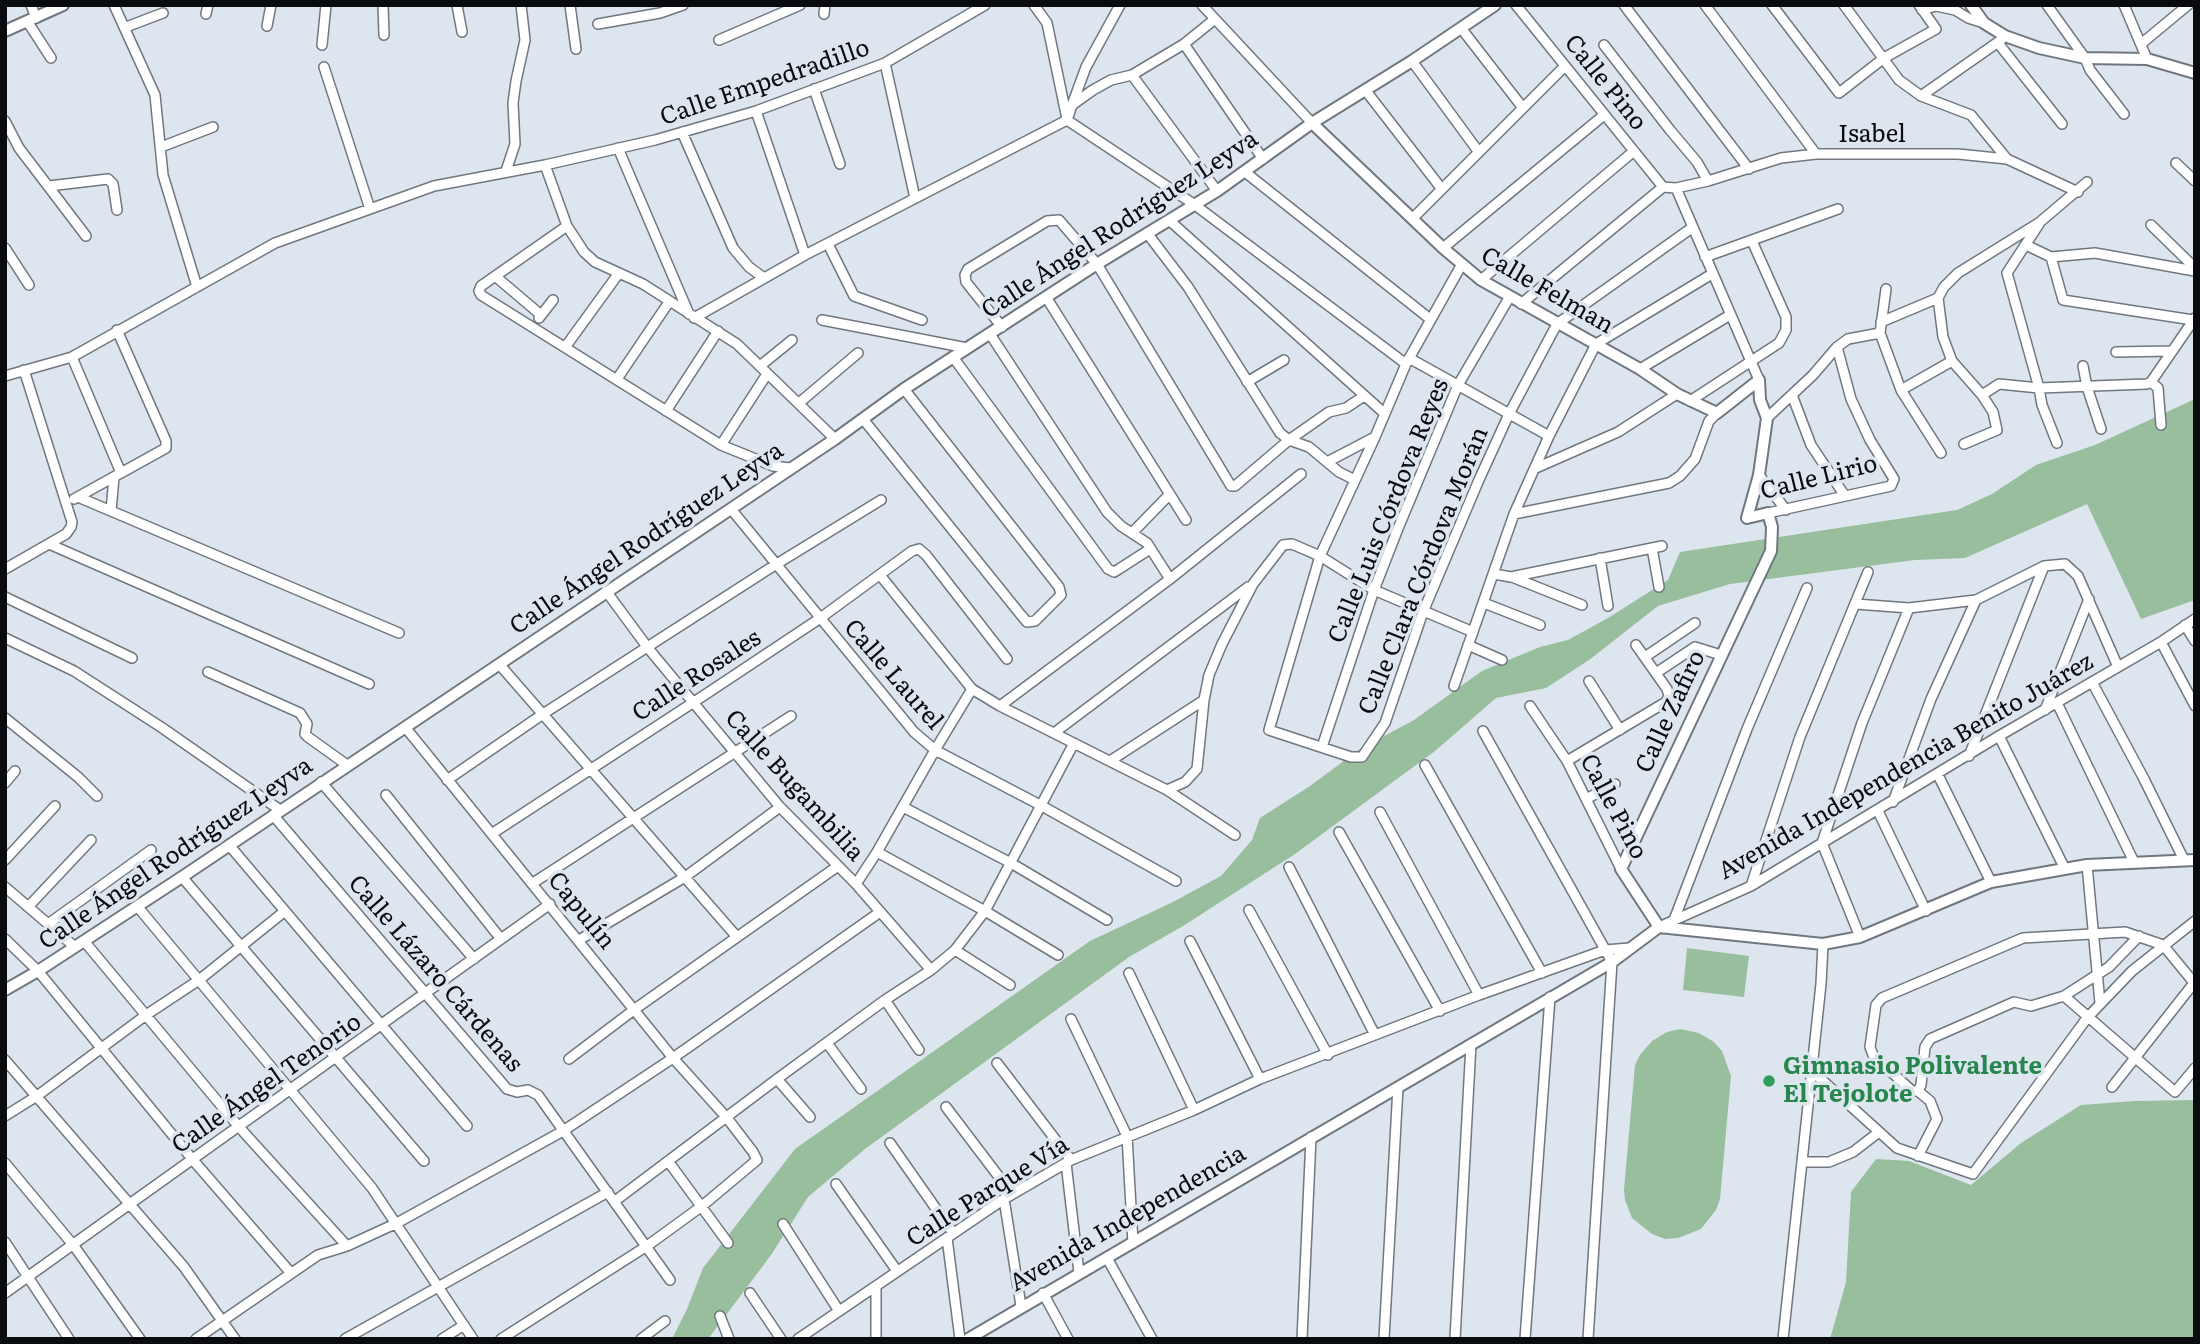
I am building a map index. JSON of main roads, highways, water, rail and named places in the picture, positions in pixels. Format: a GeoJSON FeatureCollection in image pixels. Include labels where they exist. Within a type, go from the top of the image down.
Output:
{"type":"FeatureCollection","features":[{"type":"Feature","properties":{"kind":"place","name":"Gimnasio Polivalente El Tejolote"},"geometry":{"type":"Point","coordinates":[1769,1081]}}]}
